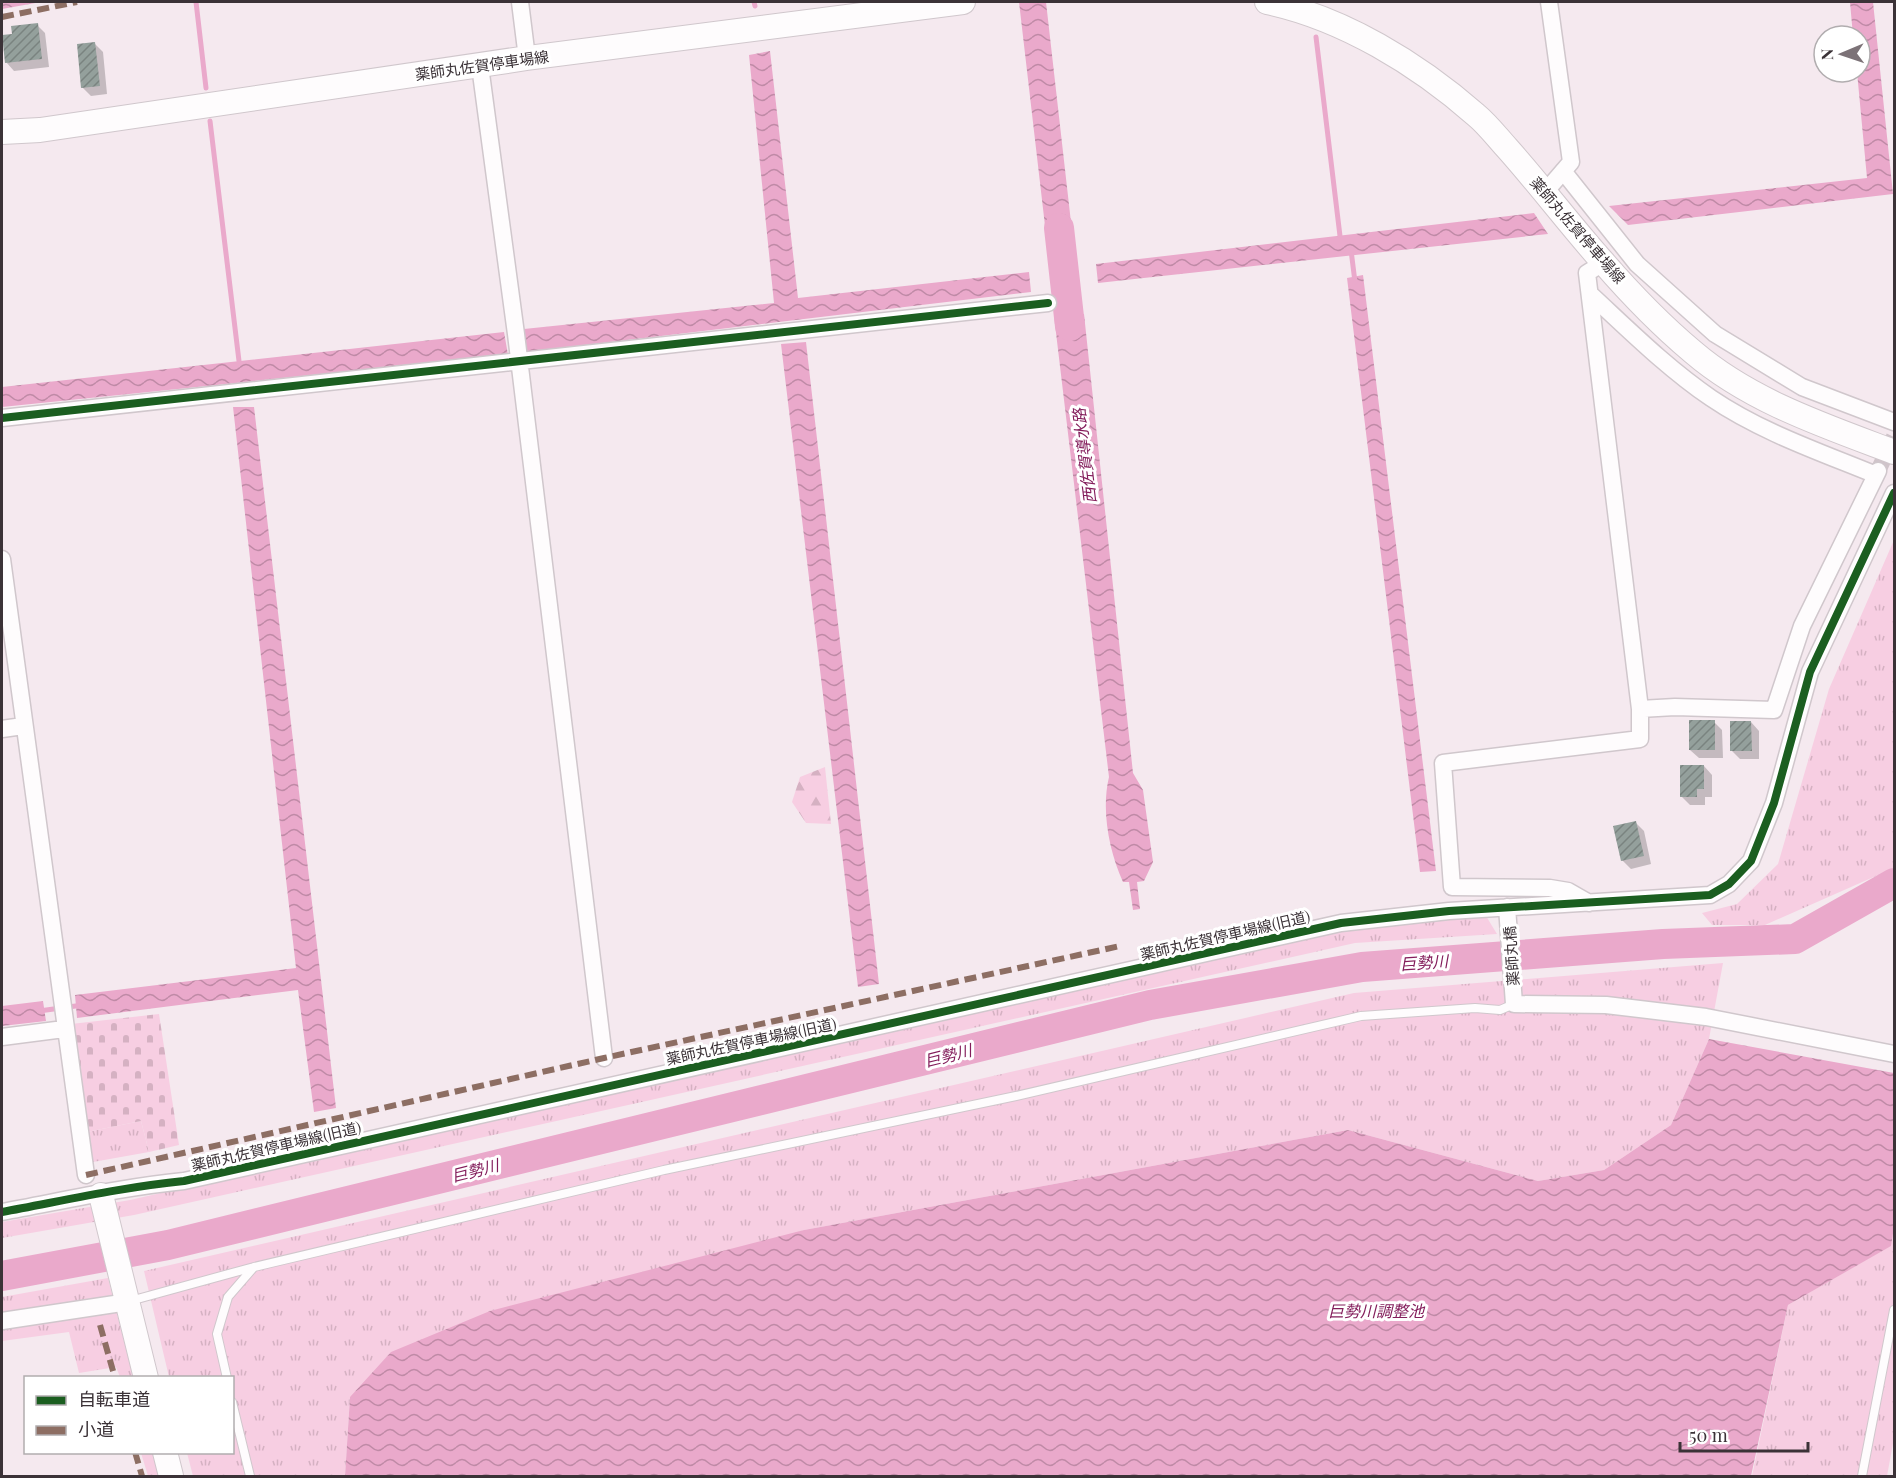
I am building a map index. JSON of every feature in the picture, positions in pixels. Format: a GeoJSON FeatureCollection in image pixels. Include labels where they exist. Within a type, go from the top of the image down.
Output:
{"type":"FeatureCollection","features":[{"type":"Feature","properties":{"kind":"main road","name":"薬師丸佐賀停車場線"},"geometry":{"type":"LineString","coordinates":[[2,132],[40,130],[526,58],[963,2]]}},
{"type":"Feature","properties":{"kind":"main road","name":"薬師丸佐賀停車場線"},"geometry":{"type":"LineString","coordinates":[[1267,2],[1287,6],[1356,34],[1415,69],[1477,115],[1546,191],[1603,263],[1693,352],[1747,389],[1792,411],[1894,452]]}},
{"type":"Feature","properties":{"kind":"main road"},"geometry":{"type":"LineString","coordinates":[[101,1195],[146,1376]]}},
{"type":"Feature","properties":{"kind":"main road"},"geometry":{"type":"LineString","coordinates":[[166,1454],[171,1476]]}},
{"type":"Feature","properties":{"kind":"street"},"geometry":{"type":"LineString","coordinates":[[520,2],[526,58]]}},
{"type":"Feature","properties":{"kind":"street"},"geometry":{"type":"LineString","coordinates":[[1546,191],[1571,162],[1549,2]]}},
{"type":"Feature","properties":{"kind":"street"},"geometry":{"type":"LineString","coordinates":[[480,66],[604,1058]]}},
{"type":"Feature","properties":{"kind":"street"},"geometry":{"type":"LineString","coordinates":[[1563,171],[1637,264],[1715,334],[1802,387],[1894,422]]}},
{"type":"Feature","properties":{"kind":"street"},"geometry":{"type":"LineString","coordinates":[[1589,903],[1568,891],[1550,888],[1452,887],[1443,763],[1640,739],[1640,709],[1587,273],[1603,263]]}},
{"type":"Feature","properties":{"kind":"street"},"geometry":{"type":"LineString","coordinates":[[1590,294],[1649,349],[1712,398],[1777,435],[1877,473],[1802,626],[1774,710],[1675,707],[1640,709]]}},
{"type":"Feature","properties":{"kind":"street"},"geometry":{"type":"LineString","coordinates":[[2,418],[260,391],[517,349],[783,333],[1048,303]]}},
{"type":"Feature","properties":{"kind":"street","name":"薬師丸佐賀停車場線(旧道)"},"geometry":{"type":"LineString","coordinates":[[2,1212],[101,1195],[138,1185],[207,1176],[1297,932],[1378,918],[1507,907],[1710,895],[1729,885],[1751,861],[1774,803],[1810,672],[1894,492]]}},
{"type":"Feature","properties":{"kind":"street"},"geometry":{"type":"LineString","coordinates":[[2,559],[64,1029],[86,1175]]}},
{"type":"Feature","properties":{"kind":"street"},"geometry":{"type":"LineString","coordinates":[[2,729],[23,726]]}},
{"type":"Feature","properties":{"kind":"street","name":"薬師丸橋"},"geometry":{"type":"LineString","coordinates":[[1507,907],[1514,1004]]}},
{"type":"Feature","properties":{"kind":"street"},"geometry":{"type":"LineString","coordinates":[[1514,1004],[1606,1005],[1706,1017],[1894,1054]]}},
{"type":"Feature","properties":{"kind":"street"},"geometry":{"type":"LineString","coordinates":[[2,1037],[64,1029]]}},
{"type":"Feature","properties":{"kind":"street"},"geometry":{"type":"LineString","coordinates":[[2,1321],[128,1302]]}},
{"type":"Feature","properties":{"kind":"lane"},"geometry":{"type":"LineString","coordinates":[[128,1302],[254,1267],[664,1170],[1016,1096],[1361,1016],[1475,1008],[1500,1010],[1514,1004]]}},
{"type":"Feature","properties":{"kind":"lane"},"geometry":{"type":"LineString","coordinates":[[227,1376],[217,1334],[228,1297],[254,1267]]}},
{"type":"Feature","properties":{"kind":"lane"},"geometry":{"type":"LineString","coordinates":[[1862,1476],[1894,1310]]}},
{"type":"Feature","properties":{"kind":"lane"},"geometry":{"type":"LineString","coordinates":[[234,1410],[250,1476]]}},
{"type":"Feature","properties":{"kind":"green space"},"geometry":{"type":"Polygon","coordinates":[[[1894,540],[1894,868],[1765,925],[1712,925],[1702,913],[1737,904],[1778,864],[1829,689],[1894,540]]]}},
{"type":"Feature","properties":{"kind":"green space"},"geometry":{"type":"Polygon","coordinates":[[[825,767],[831,824],[806,823],[792,802],[800,777],[825,767]]]}},
{"type":"Feature","properties":{"kind":"green space"},"geometry":{"type":"Polygon","coordinates":[[[1486,916],[1497,934],[1355,943],[134,1215],[2,1238],[2,1222],[130,1200],[1259,945],[1382,923],[1486,916]]]}},
{"type":"Feature","properties":{"kind":"green space"},"geometry":{"type":"Polygon","coordinates":[[[1723,963],[1709,1039],[1671,1125],[1604,1170],[1538,1181],[1348,1130],[804,1230],[350,1397],[345,1476],[193,1476],[187,1454],[234,1454],[234,1376],[169,1376],[144,1271],[1354,993],[1723,963]]]}},
{"type":"Feature","properties":{"kind":"green space"},"geometry":{"type":"Polygon","coordinates":[[[159,1014],[179,1145],[149,1152],[141,1121],[87,1132],[71,1024],[159,1014]]]}},
{"type":"Feature","properties":{"kind":"green space"},"geometry":{"type":"Polygon","coordinates":[[[141,1121],[149,1152],[93,1162],[87,1132],[141,1121]]]}},
{"type":"Feature","properties":{"kind":"green space"},"geometry":{"type":"Polygon","coordinates":[[[1894,1227],[1894,1438],[1887,1476],[1752,1476],[1788,1305],[1890,1246],[1894,1227]]]}},
{"type":"Feature","properties":{"kind":"green space"},"geometry":{"type":"Polygon","coordinates":[[[108,1278],[133,1376],[120,1376],[116,1367],[79,1373],[69,1332],[2,1341],[2,1297],[108,1278]]]}},
{"type":"Feature","properties":{"kind":"green space"},"geometry":{"type":"Polygon","coordinates":[[[141,1454],[153,1454],[159,1476],[148,1476],[141,1454]]]}},
{"type":"Feature","properties":{"kind":"water"},"geometry":{"type":"Polygon","coordinates":[[[2,2],[41,2],[2,9],[2,2]]]}},
{"type":"Feature","properties":{"kind":"water"},"geometry":{"type":"Polygon","coordinates":[[[1019,2],[1046,2],[1073,240],[1064,241],[1067,268],[1058,269],[1055,242],[1047,243],[1019,2]]]}},
{"type":"Feature","properties":{"kind":"water"},"geometry":{"type":"Polygon","coordinates":[[[1850,2],[1873,2],[1893,194],[1628,225],[1609,206],[1867,178],[1858,84],[1872,84],[1872,24],[1852,24],[1850,2]]]}},
{"type":"Feature","properties":{"kind":"water"},"geometry":{"type":"Polygon","coordinates":[[[770,51],[798,298],[1029,272],[1031,292],[527,352],[524,329],[774,303],[749,55],[770,51]]]}},
{"type":"Feature","properties":{"kind":"water"},"geometry":{"type":"Polygon","coordinates":[[[1534,213],[1548,234],[1098,283],[1096,264],[1534,213]]]}},
{"type":"Feature","properties":{"kind":"water"},"geometry":{"type":"Polygon","coordinates":[[[1363,275],[1436,871],[1420,872],[1347,278],[1363,275]]]}},
{"type":"Feature","properties":{"kind":"water"},"geometry":{"type":"Polygon","coordinates":[[[1071,286],[1075,314],[1084,314],[1133,773],[1143,790],[1153,862],[1144,881],[1137,882],[1140,909],[1133,910],[1129,882],[1123,882],[1114,857],[1106,817],[1109,777],[1054,316],[1064,315],[1061,287],[1071,286]]]}},
{"type":"Feature","properties":{"kind":"water"},"geometry":{"type":"Polygon","coordinates":[[[504,332],[508,355],[2,407],[2,387],[504,332]]]}},
{"type":"Feature","properties":{"kind":"water"},"geometry":{"type":"Polygon","coordinates":[[[806,342],[879,984],[858,987],[781,344],[806,342]]]}},
{"type":"Feature","properties":{"kind":"water"},"geometry":{"type":"Polygon","coordinates":[[[233,407],[254,407],[336,1108],[314,1112],[298,990],[77,1018],[75,995],[296,968],[233,407]]]}},
{"type":"Feature","properties":{"kind":"water"},"geometry":{"type":"Polygon","coordinates":[[[43,1001],[46,1021],[2,1026],[2,1006],[43,1001]]]}},
{"type":"Feature","properties":{"kind":"water","name":"巨勢川調整池"},"geometry":{"type":"Polygon","coordinates":[[[1709,1039],[1894,1073],[1894,1227],[1891,1246],[1788,1305],[1751,1476],[345,1476],[350,1397],[391,1352],[490,1311],[804,1230],[1348,1130],[1538,1181],[1604,1170],[1671,1125],[1709,1039]]]}},
{"type":"Feature","properties":{"kind":"building"},"geometry":{"type":"Polygon","coordinates":[[[38,23],[42,59],[5,63],[2,35],[12,34],[11,26],[38,23]]]}},
{"type":"Feature","properties":{"kind":"building"},"geometry":{"type":"Polygon","coordinates":[[[95,42],[100,86],[81,88],[77,44],[95,42]]]}},
{"type":"Feature","properties":{"kind":"building"},"geometry":{"type":"Polygon","coordinates":[[[1689,720],[1715,720],[1715,750],[1689,750],[1689,720]]]}},
{"type":"Feature","properties":{"kind":"building"},"geometry":{"type":"Polygon","coordinates":[[[1730,721],[1751,721],[1752,751],[1730,751],[1730,721]]]}},
{"type":"Feature","properties":{"kind":"building"},"geometry":{"type":"Polygon","coordinates":[[[1680,765],[1704,765],[1704,789],[1697,789],[1697,797],[1680,797],[1680,765]]]}},
{"type":"Feature","properties":{"kind":"building"},"geometry":{"type":"Polygon","coordinates":[[[1636,821],[1644,856],[1621,861],[1613,826],[1636,821]]]}},
{"type":"Feature","properties":{"kind":"waterway"},"geometry":{"type":"LineString","coordinates":[[196,2],[206,88]]}},
{"type":"Feature","properties":{"kind":"waterway"},"geometry":{"type":"LineString","coordinates":[[754,2],[755,6]]}},
{"type":"Feature","properties":{"kind":"waterway"},"geometry":{"type":"LineString","coordinates":[[1316,37],[1340,236]]}},
{"type":"Feature","properties":{"kind":"waterway"},"geometry":{"type":"LineString","coordinates":[[210,121],[239,361]]}},
{"type":"Feature","properties":{"kind":"waterway","name":"西佐賀導水路"},"geometry":{"type":"LineString","coordinates":[[1059,228],[1070,326]]}},
{"type":"Feature","properties":{"kind":"waterway"},"geometry":{"type":"LineString","coordinates":[[1351,250],[1355,282]]}},
{"type":"Feature","properties":{"kind":"waterway","name":"巨勢川"},"geometry":{"type":"LineString","coordinates":[[2,1276],[168,1245],[1150,1005],[1362,967],[1663,944],[1795,939],[1894,883]]}},
{"type":"Feature","properties":{"kind":"waterway"},"geometry":{"type":"LineString","coordinates":[[39,1011],[83,1005]]}},
{"type":"Feature","properties":{"kind":"tunnel"},"geometry":{"type":"LineString","coordinates":[[1878,471],[1894,437]]}},
{"type":"Feature","properties":{"kind":"marked path"},"geometry":{"type":"LineString","coordinates":[[2,17],[77,2]]}},
{"type":"Feature","properties":{"kind":"marked path"},"geometry":{"type":"LineString","coordinates":[[86,1175],[604,1058],[1120,946]]}},
{"type":"Feature","properties":{"kind":"marked path"},"geometry":{"type":"LineString","coordinates":[[100,1325],[114,1376]]}},
{"type":"Feature","properties":{"kind":"marked path"},"geometry":{"type":"LineString","coordinates":[[136,1454],[142,1476]]}},
{"type":"Feature","properties":{"kind":"cycle path"},"geometry":{"type":"LineString","coordinates":[[2,418],[1048,303]]}},
{"type":"Feature","properties":{"kind":"cycle path"},"geometry":{"type":"LineString","coordinates":[[2,1212],[184,1181],[1341,923],[1449,911],[1710,895],[1729,884],[1751,861],[1774,803],[1810,672],[1894,493]]}}]}
